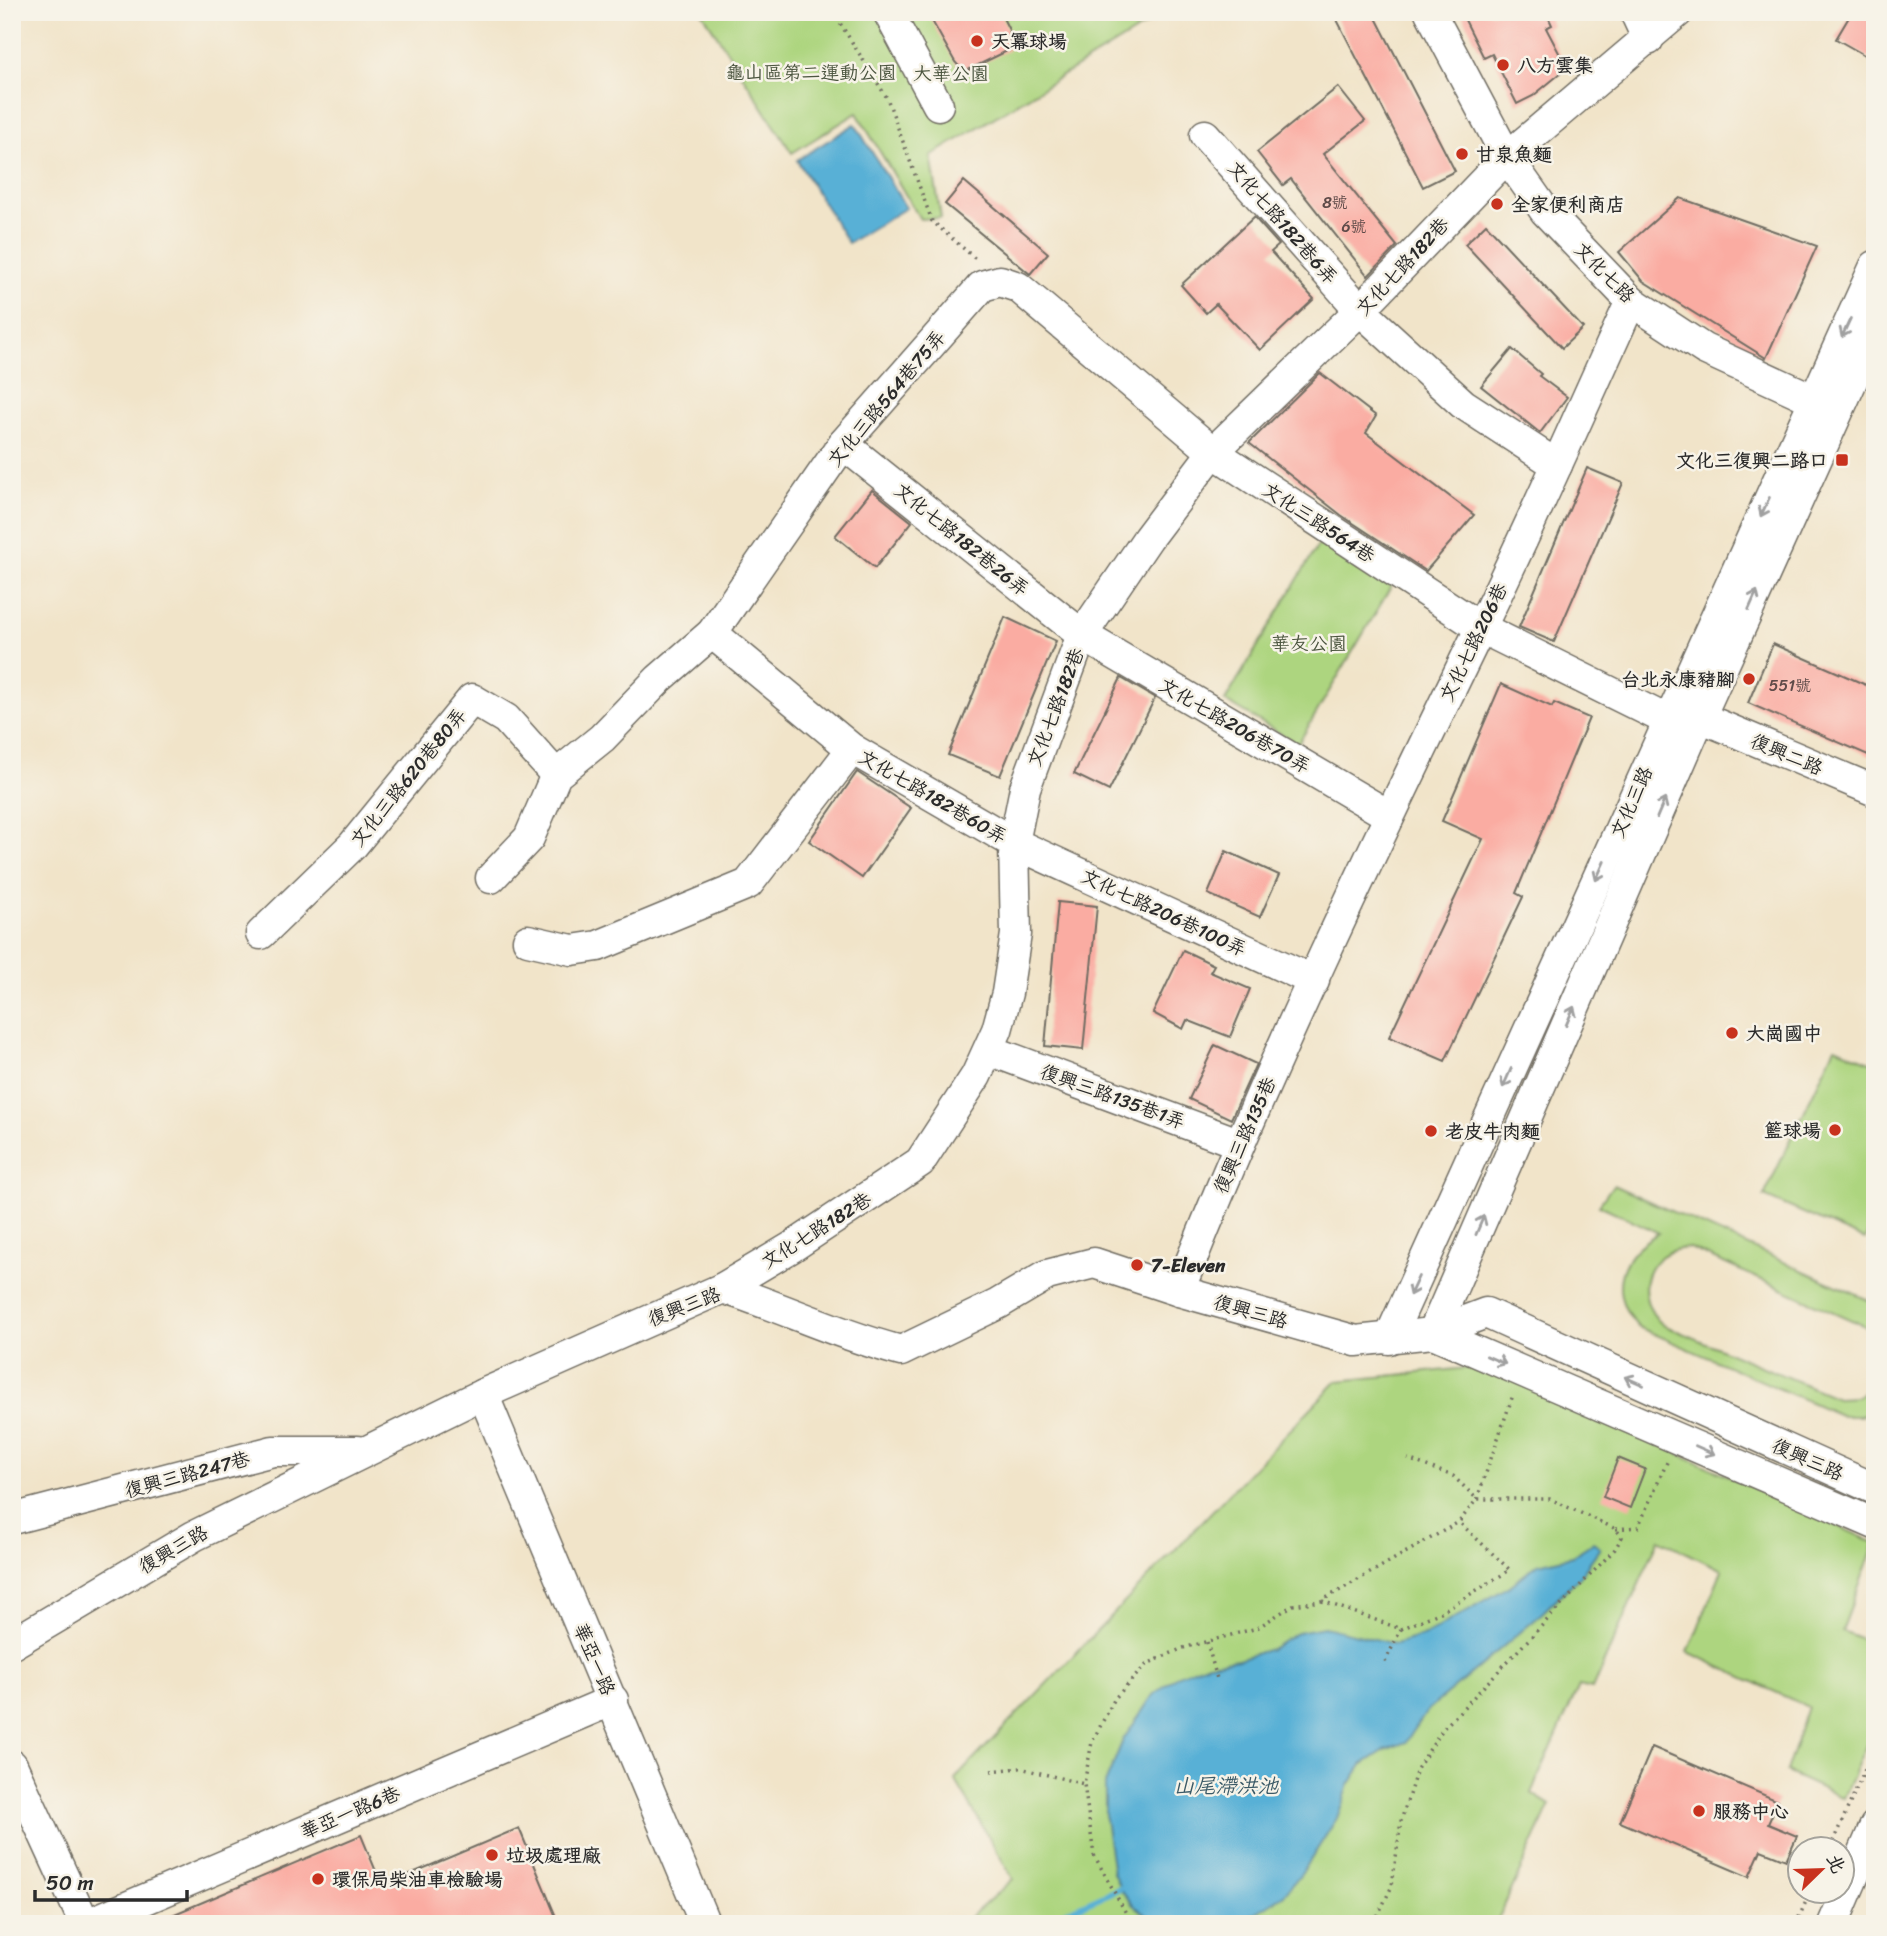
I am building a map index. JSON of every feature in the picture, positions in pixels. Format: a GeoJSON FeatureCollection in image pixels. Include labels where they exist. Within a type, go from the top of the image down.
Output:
{"type":"FeatureCollection","features":[{"type":"Feature","properties":{"kind":"street"},"geometry":{"type":"LineString","coordinates":[[888,12],[938,105]]}},
{"type":"Feature","properties":{"kind":"street","name":"文化七路"},"geometry":{"type":"LineString","coordinates":[[1430,12],[1507,157],[1545,211],[1631,301],[1704,349],[1826,406]]}},
{"type":"Feature","properties":{"kind":"street"},"geometry":{"type":"LineString","coordinates":[[1635,12],[1648,40]]}},
{"type":"Feature","properties":{"kind":"street","name":"文化七路182巷"},"geometry":{"type":"LineString","coordinates":[[723,1288],[802,1241],[920,1162],[976,1076],[989,1050],[1007,993],[1016,934],[1014,842],[1028,777],[1082,635],[1148,538],[1213,452],[1360,310],[1507,157],[1678,12]]}},
{"type":"Feature","properties":{"kind":"street","name":"文化七路182巷6弄"},"geometry":{"type":"LineString","coordinates":[[1205,135],[1360,310],[1463,404],[1557,465]]}},
{"type":"Feature","properties":{"kind":"street","name":"文化三路"},"geometry":{"type":"LineString","coordinates":[[1433,1333],[1700,717],[1826,406],[1875,266]]}},
{"type":"Feature","properties":{"kind":"street","name":"文化三路564巷75弄"},"geometry":{"type":"LineString","coordinates":[[712,633],[843,444],[982,286],[1000,281]]}},
{"type":"Feature","properties":{"kind":"street","name":"文化三路564巷"},"geometry":{"type":"LineString","coordinates":[[1000,281],[1018,287],[1213,452],[1481,628],[1667,720]]}},
{"type":"Feature","properties":{"kind":"street","name":"文化七路206巷"},"geometry":{"type":"LineString","coordinates":[[1314,981],[1388,815],[1481,628],[1631,301]]}},
{"type":"Feature","properties":{"kind":"street","name":"文化三路"},"geometry":{"type":"LineString","coordinates":[[1389,1339],[1667,720],[1826,406],[1875,330]]}},
{"type":"Feature","properties":{"kind":"street","name":"文化七路182巷26弄"},"geometry":{"type":"LineString","coordinates":[[843,444],[1082,635]]}},
{"type":"Feature","properties":{"kind":"street"},"geometry":{"type":"LineString","coordinates":[[491,878],[529,838],[556,775],[602,738],[659,679],[712,633],[852,749],[748,884],[598,946],[572,950],[528,940]]}},
{"type":"Feature","properties":{"kind":"street","name":"文化七路206巷70弄"},"geometry":{"type":"LineString","coordinates":[[1082,635],[1388,815]]}},
{"type":"Feature","properties":{"kind":"street","name":"文化三路620巷80弄"},"geometry":{"type":"LineString","coordinates":[[261,934],[353,845],[472,699],[506,719],[556,775]]}},
{"type":"Feature","properties":{"kind":"street"},"geometry":{"type":"LineString","coordinates":[[1667,720],[1700,717]]}},
{"type":"Feature","properties":{"kind":"street","name":"復興二路"},"geometry":{"type":"LineString","coordinates":[[1700,717],[1875,791]]}},
{"type":"Feature","properties":{"kind":"street","name":"文化七路182巷60弄"},"geometry":{"type":"LineString","coordinates":[[852,749],[1014,842]]}},
{"type":"Feature","properties":{"kind":"street","name":"文化七路206巷100弄"},"geometry":{"type":"LineString","coordinates":[[1014,842],[1314,981]]}},
{"type":"Feature","properties":{"kind":"street","name":"復興三路135巷"},"geometry":{"type":"LineString","coordinates":[[1179,1291],[1238,1143],[1314,981]]}},
{"type":"Feature","properties":{"kind":"street","name":"復興三路135巷1弄"},"geometry":{"type":"LineString","coordinates":[[989,1050],[1238,1143]]}},
{"type":"Feature","properties":{"kind":"street","name":"復興三路"},"geometry":{"type":"LineString","coordinates":[[12,1644],[194,1535],[483,1394],[723,1288],[782,1307],[858,1340],[901,1351],[999,1304],[1047,1275],[1094,1263],[1179,1291],[1356,1341],[1433,1333],[1486,1313],[1875,1489]]}},
{"type":"Feature","properties":{"kind":"street","name":"復興三路"},"geometry":{"type":"LineString","coordinates":[[1433,1333],[1875,1524]]}},
{"type":"Feature","properties":{"kind":"street","name":"華亞一路"},"geometry":{"type":"LineString","coordinates":[[483,1394],[705,1924]]}},
{"type":"Feature","properties":{"kind":"street","name":"復興三路247巷"},"geometry":{"type":"LineString","coordinates":[[12,1519],[273,1451],[365,1451]]}},
{"type":"Feature","properties":{"kind":"street","name":"華亞一路6巷"},"geometry":{"type":"LineString","coordinates":[[86,1924],[613,1700]]}},
{"type":"Feature","properties":{"kind":"street"},"geometry":{"type":"LineString","coordinates":[[12,1765],[86,1924]]}},
{"type":"Feature","properties":{"kind":"street"},"geometry":{"type":"LineString","coordinates":[[1833,1924],[1875,1826]]}},
{"type":"Feature","properties":{"kind":"path"},"geometry":{"type":"LineString","coordinates":[[833,12],[887,98],[932,221],[1000,281]]}},
{"type":"Feature","properties":{"kind":"path"},"geometry":{"type":"LineString","coordinates":[[1132,1924],[1094,1856],[1084,1784],[1092,1742],[1115,1698],[1147,1664],[1207,1642],[1257,1628],[1293,1605],[1321,1601],[1460,1522],[1477,1499],[1522,1371]]}},
{"type":"Feature","properties":{"kind":"path"},"geometry":{"type":"LineString","coordinates":[[1616,1529],[1638,1527],[1678,1438]]}},
{"type":"Feature","properties":{"kind":"path"},"geometry":{"type":"LineString","coordinates":[[1366,1924],[1378,1915],[1392,1886],[1401,1821],[1417,1769],[1443,1729],[1615,1549],[1622,1537],[1616,1529],[1550,1499],[1477,1499],[1453,1476],[1408,1459]]}},
{"type":"Feature","properties":{"kind":"path"},"geometry":{"type":"LineString","coordinates":[[1385,1662],[1401,1629],[1441,1612],[1510,1570],[1460,1522]]}},
{"type":"Feature","properties":{"kind":"path"},"geometry":{"type":"LineString","coordinates":[[1321,1601],[1401,1629]]}},
{"type":"Feature","properties":{"kind":"path"},"geometry":{"type":"LineString","coordinates":[[1207,1642],[1217,1679]]}},
{"type":"Feature","properties":{"kind":"path"},"geometry":{"type":"LineString","coordinates":[[1837,1834],[1875,1746]]}},
{"type":"Feature","properties":{"kind":"path"},"geometry":{"type":"LineString","coordinates":[[990,1771],[1020,1768],[1084,1784]]}},
{"type":"Feature","properties":{"kind":"path"},"geometry":{"type":"LineString","coordinates":[[1796,1924],[1805,1904]]}},
{"type":"Feature","properties":{"kind":"green space"},"geometry":{"type":"Polygon","coordinates":[[[702,12],[1167,12],[931,156],[941,218],[920,219],[857,113],[792,153],[702,12]]]}},
{"type":"Feature","properties":{"kind":"green space","name":"華友公園"},"geometry":{"type":"Polygon","coordinates":[[[1320,542],[1392,585],[1298,744],[1225,701],[1320,542]]]}},
{"type":"Feature","properties":{"kind":"green space","name":"籃球場"},"geometry":{"type":"Polygon","coordinates":[[[1835,1047],[1875,1064],[1875,1218],[1865,1240],[1764,1196],[1835,1047]]]}},
{"type":"Feature","properties":{"kind":"green space"},"geometry":{"type":"Polygon","coordinates":[[[1613,1185],[1875,1303],[1875,1334],[1865,1326],[1690,1248],[1675,1250],[1662,1256],[1647,1276],[1645,1288],[1647,1301],[1663,1325],[1837,1398],[1857,1397],[1875,1385],[1875,1411],[1860,1416],[1842,1416],[1638,1327],[1622,1300],[1622,1274],[1634,1251],[1659,1233],[1599,1205],[1613,1185]]]}},
{"type":"Feature","properties":{"kind":"green space"},"geometry":{"type":"Polygon","coordinates":[[[1487,1366],[1875,1543],[1842,1631],[1875,1644],[1875,1725],[1843,1798],[1786,1772],[1808,1707],[1688,1652],[1722,1570],[1659,1539],[1592,1689],[1579,1686],[1531,1793],[1550,1805],[1496,1924],[959,1924],[1013,1879],[955,1779],[1337,1381],[1487,1366]]]}},
{"type":"Feature","properties":{"kind":"water"},"geometry":{"type":"Polygon","coordinates":[[[855,124],[906,208],[848,243],[797,160],[855,124]]]}},
{"type":"Feature","properties":{"kind":"water","name":"山尾滯洪池"},"geometry":{"type":"Polygon","coordinates":[[[1594,1542],[1600,1548],[1579,1577],[1537,1618],[1428,1710],[1406,1742],[1385,1750],[1362,1765],[1349,1785],[1337,1818],[1306,1867],[1283,1896],[1237,1924],[1159,1924],[1133,1905],[1120,1888],[1113,1873],[1105,1819],[1105,1784],[1123,1740],[1153,1695],[1178,1675],[1208,1663],[1238,1659],[1271,1649],[1298,1632],[1324,1627],[1395,1644],[1425,1635],[1510,1586],[1538,1564],[1572,1556],[1594,1542]]]}},
{"type":"Feature","properties":{"kind":"building","name":"天冪球場"},"geometry":{"type":"Polygon","coordinates":[[[927,12],[1000,12],[1010,32],[1009,50],[964,72],[955,62],[927,12]]]}},
{"type":"Feature","properties":{"kind":"building"},"geometry":{"type":"Polygon","coordinates":[[[1333,12],[1373,12],[1455,171],[1423,187],[1333,12]]]}},
{"type":"Feature","properties":{"kind":"building"},"geometry":{"type":"Polygon","coordinates":[[[1461,12],[1546,12],[1552,25],[1546,28],[1567,68],[1533,96],[1517,104],[1492,54],[1484,58],[1461,12]]]}},
{"type":"Feature","properties":{"kind":"building"},"geometry":{"type":"Polygon","coordinates":[[[1852,12],[1875,12],[1875,61],[1836,39],[1852,12]]]}},
{"type":"Feature","properties":{"kind":"building"},"geometry":{"type":"Polygon","coordinates":[[[1338,87],[1365,121],[1323,154],[1397,246],[1368,276],[1291,179],[1283,185],[1257,152],[1338,87]]]}},
{"type":"Feature","properties":{"kind":"building"},"geometry":{"type":"Polygon","coordinates":[[[964,181],[1048,253],[1030,274],[945,204],[964,181]]]}},
{"type":"Feature","properties":{"kind":"building"},"geometry":{"type":"Polygon","coordinates":[[[1680,198],[1817,246],[1766,358],[1643,281],[1619,252],[1680,198]]]}},
{"type":"Feature","properties":{"kind":"building"},"geometry":{"type":"Polygon","coordinates":[[[1254,217],[1279,245],[1271,252],[1314,299],[1260,350],[1216,304],[1206,313],[1181,285],[1254,217]]]}},
{"type":"Feature","properties":{"kind":"building"},"geometry":{"type":"Polygon","coordinates":[[[1486,224],[1583,328],[1562,348],[1465,244],[1486,224]]]}},
{"type":"Feature","properties":{"kind":"building"},"geometry":{"type":"Polygon","coordinates":[[[1512,349],[1541,374],[1539,376],[1567,397],[1540,433],[1481,386],[1512,349]]]}},
{"type":"Feature","properties":{"kind":"building"},"geometry":{"type":"Polygon","coordinates":[[[1320,373],[1376,416],[1366,433],[1474,515],[1426,571],[1341,515],[1249,443],[1320,373]]]}},
{"type":"Feature","properties":{"kind":"building"},"geometry":{"type":"Polygon","coordinates":[[[1587,468],[1623,483],[1554,642],[1519,627],[1587,468]]]}},
{"type":"Feature","properties":{"kind":"building"},"geometry":{"type":"Polygon","coordinates":[[[872,490],[912,522],[875,568],[835,536],[872,490]]]}},
{"type":"Feature","properties":{"kind":"building"},"geometry":{"type":"Polygon","coordinates":[[[1005,617],[1056,641],[1000,776],[948,755],[1005,617]]]}},
{"type":"Feature","properties":{"kind":"building"},"geometry":{"type":"Polygon","coordinates":[[[1773,644],[1875,689],[1875,758],[1748,703],[1773,644]]]}},
{"type":"Feature","properties":{"kind":"building"},"geometry":{"type":"Polygon","coordinates":[[[1121,678],[1155,698],[1109,791],[1074,774],[1121,678]]]}},
{"type":"Feature","properties":{"kind":"building"},"geometry":{"type":"Polygon","coordinates":[[[1501,684],[1552,707],[1554,703],[1589,718],[1516,893],[1523,897],[1445,1061],[1389,1037],[1483,839],[1442,821],[1501,684]]]}},
{"type":"Feature","properties":{"kind":"building"},"geometry":{"type":"Polygon","coordinates":[[[857,772],[911,808],[862,878],[809,841],[857,772]]]}},
{"type":"Feature","properties":{"kind":"building"},"geometry":{"type":"Polygon","coordinates":[[[1226,851],[1279,875],[1260,917],[1208,894],[1226,851]]]}},
{"type":"Feature","properties":{"kind":"building"},"geometry":{"type":"Polygon","coordinates":[[[1058,902],[1097,906],[1083,1050],[1045,1046],[1058,902]]]}},
{"type":"Feature","properties":{"kind":"building"},"geometry":{"type":"Polygon","coordinates":[[[1183,950],[1214,965],[1210,972],[1250,989],[1230,1037],[1187,1020],[1183,1029],[1153,1013],[1183,950]]]}},
{"type":"Feature","properties":{"kind":"building"},"geometry":{"type":"Polygon","coordinates":[[[1215,1045],[1256,1064],[1231,1119],[1189,1099],[1215,1045]]]}},
{"type":"Feature","properties":{"kind":"building"},"geometry":{"type":"Polygon","coordinates":[[[1618,1458],[1645,1469],[1630,1508],[1603,1497],[1618,1458]]]}},
{"type":"Feature","properties":{"kind":"building","name":"服務中心"},"geometry":{"type":"Polygon","coordinates":[[[1652,1747],[1778,1801],[1768,1824],[1792,1834],[1786,1834],[1786,1860],[1761,1850],[1749,1877],[1620,1822],[1652,1747]]]}},
{"type":"Feature","properties":{"kind":"building"},"geometry":{"type":"Polygon","coordinates":[[[519,1828],[559,1924],[151,1924],[361,1835],[382,1886],[519,1828]]]}},
{"type":"Feature","properties":{"kind":"waterway"},"geometry":{"type":"LineString","coordinates":[[1059,1915],[1127,1885]]}},
{"type":"Feature","properties":{"kind":"place","name":"天冪球場"},"geometry":{"type":"Point","coordinates":[977,41]}},
{"type":"Feature","properties":{"kind":"place","name":"八方雲集"},"geometry":{"type":"Point","coordinates":[1503,65]}},
{"type":"Feature","properties":{"kind":"place","name":"甘泉魚麵"},"geometry":{"type":"Point","coordinates":[1462,154]}},
{"type":"Feature","properties":{"kind":"place","name":"全家便利商店"},"geometry":{"type":"Point","coordinates":[1497,204]}},
{"type":"Feature","properties":{"kind":"place","name":"文化三復興二路口"},"geometry":{"type":"Point","coordinates":[1842,460]}},
{"type":"Feature","properties":{"kind":"place","name":"台北永康豬腳"},"geometry":{"type":"Point","coordinates":[1749,679]}},
{"type":"Feature","properties":{"kind":"place","name":"大崗國中"},"geometry":{"type":"Point","coordinates":[1732,1033]}},
{"type":"Feature","properties":{"kind":"place","name":"籃球場"},"geometry":{"type":"Point","coordinates":[1835,1130]}},
{"type":"Feature","properties":{"kind":"place","name":"老皮牛肉麵"},"geometry":{"type":"Point","coordinates":[1431,1131]}},
{"type":"Feature","properties":{"kind":"place","name":"7-Eleven"},"geometry":{"type":"Point","coordinates":[1137,1265]}},
{"type":"Feature","properties":{"kind":"place","name":"服務中心"},"geometry":{"type":"Point","coordinates":[1699,1811]}},
{"type":"Feature","properties":{"kind":"place","name":"垃圾處理廠"},"geometry":{"type":"Point","coordinates":[492,1855]}},
{"type":"Feature","properties":{"kind":"place","name":"環保局柴油車檢驗場"},"geometry":{"type":"Point","coordinates":[318,1879]}},
{"type":"Feature","properties":{"kind":"park label","name":"龜山區第二運動公園"},"geometry":{"type":"Point","coordinates":[811,72]}},
{"type":"Feature","properties":{"kind":"park label","name":"大華公園"},"geometry":{"type":"Point","coordinates":[951,73]}}]}
